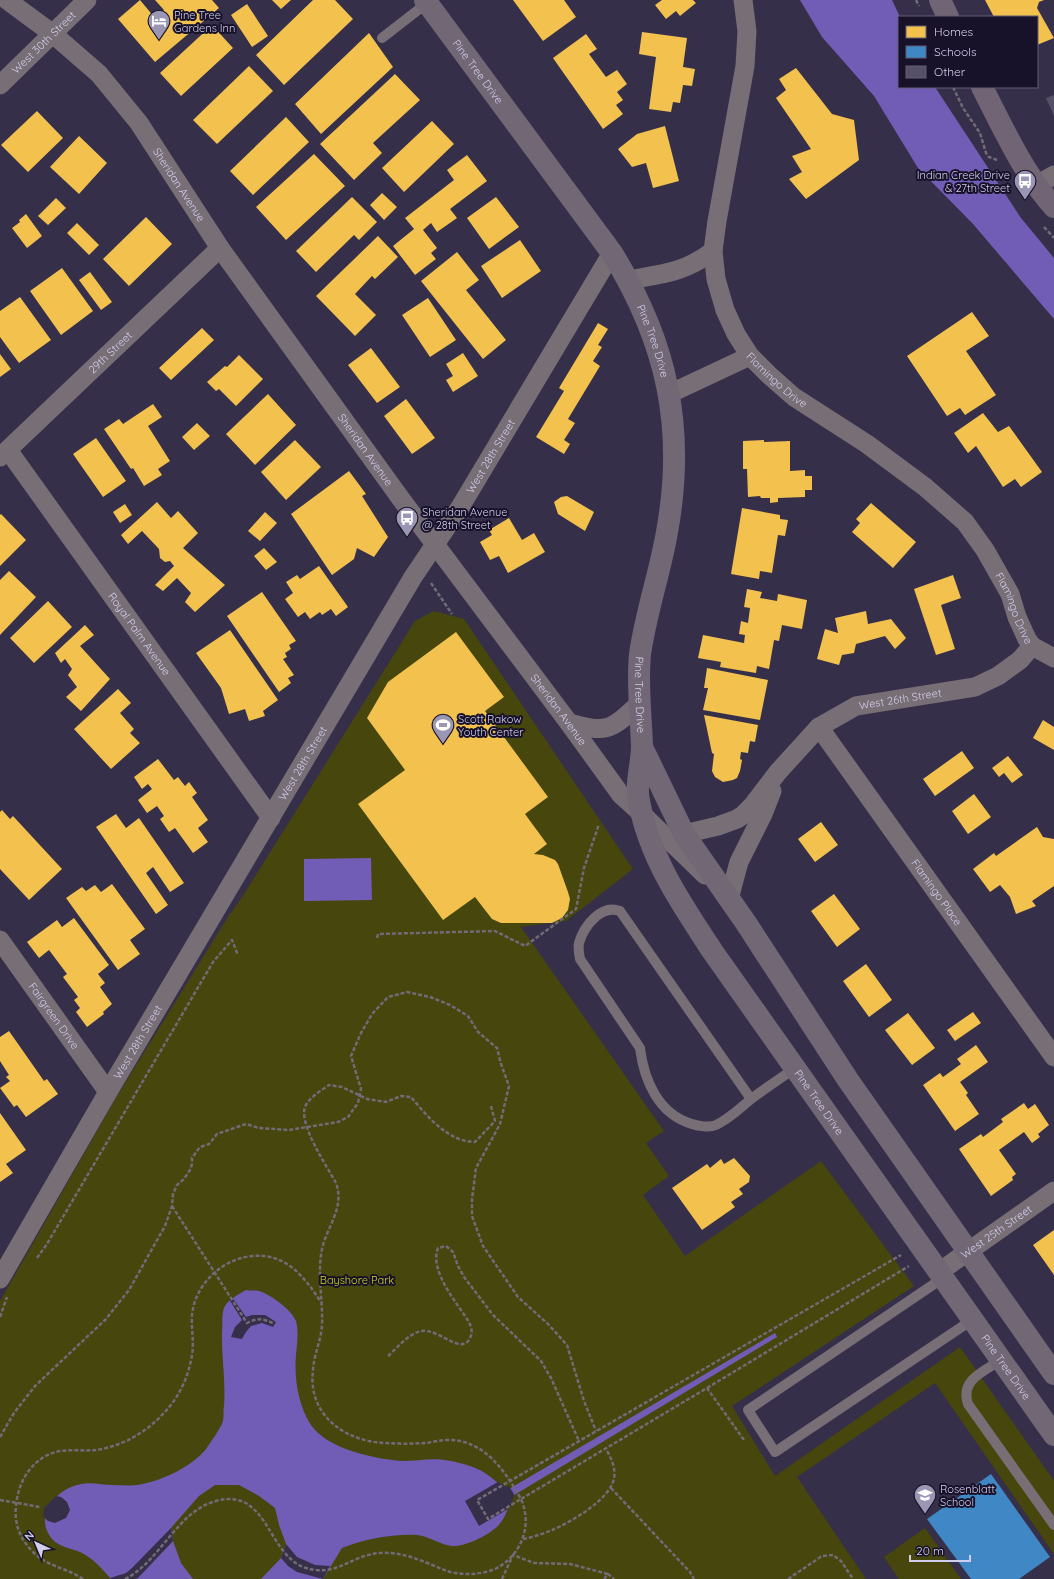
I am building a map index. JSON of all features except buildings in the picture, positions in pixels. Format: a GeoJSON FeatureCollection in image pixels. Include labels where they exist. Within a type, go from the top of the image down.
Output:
{"type":"FeatureCollection","features":[{"type":"Feature","properties":{"kind":"main road"},"geometry":{"type":"LineString","coordinates":[[940,0],[948,16]]}},
{"type":"Feature","properties":{"kind":"main road","name":"Pine Tree Drive"},"geometry":{"type":"LineString","coordinates":[[426,2],[612,253],[628,280],[652,329],[658,348],[670,394],[674,445],[672,492],[664,549],[643,634],[638,678],[638,704],[642,748],[637,791],[641,813],[653,848],[688,914],[1054,1435]]}},
{"type":"Feature","properties":{"kind":"main road"},"geometry":{"type":"LineString","coordinates":[[983,88],[1017,153],[1045,180],[1054,207]]}},
{"type":"Feature","properties":{"kind":"main road","name":"Pine Tree Drive"},"geometry":{"type":"LineString","coordinates":[[642,748],[684,834],[729,899],[848,1080],[1054,1374]]}},
{"type":"Feature","properties":{"kind":"street","name":"Sheridan Avenue"},"geometry":{"type":"LineString","coordinates":[[7,0],[53,34],[99,74],[139,123],[220,248],[436,545],[621,795],[729,899]]}},
{"type":"Feature","properties":{"kind":"street","name":"West 30th Street"},"geometry":{"type":"LineString","coordinates":[[0,84],[87,0]]}},
{"type":"Feature","properties":{"kind":"street","name":"Flamingo Drive"},"geometry":{"type":"LineString","coordinates":[[743,0],[747,31],[745,66],[713,251],[716,279],[725,310],[736,334],[750,356],[768,374],[794,396],[867,444],[925,487],[965,522],[985,550],[1010,594],[1017,617],[1027,639],[1032,646],[1054,658]]}},
{"type":"Feature","properties":{"kind":"street","name":"29th Street"},"geometry":{"type":"LineString","coordinates":[[4,454],[220,248]]}},
{"type":"Feature","properties":{"kind":"street"},"geometry":{"type":"LineString","coordinates":[[628,280],[669,274],[700,261],[713,251]]}},
{"type":"Feature","properties":{"kind":"street","name":"West 28th Street"},"geometry":{"type":"LineString","coordinates":[[5,1285],[108,1092],[413,577],[464,502],[612,253]]}},
{"type":"Feature","properties":{"kind":"street"},"geometry":{"type":"LineString","coordinates":[[670,394],[750,356]]}},
{"type":"Feature","properties":{"kind":"street","name":"Royal Palm Avenue"},"geometry":{"type":"LineString","coordinates":[[4,454],[271,818]]}},
{"type":"Feature","properties":{"kind":"street","name":"West 26th Street"},"geometry":{"type":"LineString","coordinates":[[684,834],[718,826],[737,819],[752,806],[778,772],[819,727],[856,706],[975,687],[998,676],[1020,660],[1032,646]]}},
{"type":"Feature","properties":{"kind":"street"},"geometry":{"type":"LineString","coordinates":[[569,723],[589,729],[607,729],[618,723],[638,704]]}},
{"type":"Feature","properties":{"kind":"street","name":"Flamingo Place"},"geometry":{"type":"LineString","coordinates":[[819,727],[1054,1058]]}},
{"type":"Feature","properties":{"kind":"street","name":"West 26th Street"},"geometry":{"type":"LineString","coordinates":[[729,899],[739,862],[763,814],[778,772]]}},
{"type":"Feature","properties":{"kind":"street","name":"Fairgreen Drive"},"geometry":{"type":"LineString","coordinates":[[0,940],[108,1092]]}},
{"type":"Feature","properties":{"kind":"street","name":"West 25th Street"},"geometry":{"type":"LineString","coordinates":[[941,1275],[968,1252],[1054,1191]]}},
{"type":"Feature","properties":{"kind":"lane"},"geometry":{"type":"LineString","coordinates":[[382,38],[426,2]]}},
{"type":"Feature","properties":{"kind":"lane"},"geometry":{"type":"LineString","coordinates":[[751,1099],[620,911],[614,909],[604,911],[594,918],[584,930],[579,944],[580,959],[640,1048],[642,1064],[647,1081],[656,1097],[668,1110],[683,1121],[698,1126],[714,1126],[730,1117],[751,1099],[795,1068]]}},
{"type":"Feature","properties":{"kind":"lane"},"geometry":{"type":"LineString","coordinates":[[941,1275],[748,1410],[775,1452],[972,1320]]}},
{"type":"Feature","properties":{"kind":"lane"},"geometry":{"type":"LineString","coordinates":[[1000,1360],[974,1378],[967,1386],[965,1396],[968,1404],[1054,1525]]}},
{"type":"Feature","properties":{"kind":"path"},"geometry":{"type":"LineString","coordinates":[[953,88],[963,108],[980,133],[986,154],[997,160]]}},
{"type":"Feature","properties":{"kind":"path"},"geometry":{"type":"LineString","coordinates":[[430,582],[452,614]]}},
{"type":"Feature","properties":{"kind":"path"},"geometry":{"type":"LineString","coordinates":[[434,586],[438,585]]}},
{"type":"Feature","properties":{"kind":"path"},"geometry":{"type":"LineString","coordinates":[[377,938],[378,934],[495,932],[525,946],[576,909],[584,868],[598,824]]}},
{"type":"Feature","properties":{"kind":"path"},"geometry":{"type":"LineString","coordinates":[[33,1262],[47,1244],[214,962],[232,940],[238,955]]}},
{"type":"Feature","properties":{"kind":"path"},"geometry":{"type":"LineString","coordinates":[[0,1437],[14,1413],[35,1386],[118,1306],[129,1290],[165,1226],[172,1206],[173,1194],[177,1185],[184,1179],[190,1170],[192,1158],[200,1147],[209,1144],[217,1134],[246,1124],[259,1128],[281,1130],[338,1122],[348,1117],[358,1103],[361,1095],[361,1089],[351,1056],[361,1033],[372,1014],[388,997],[407,992],[430,997],[450,1005],[468,1016],[478,1032],[497,1048],[509,1086],[500,1124],[476,1168],[472,1199],[472,1216],[483,1246],[518,1297],[548,1324],[567,1345],[584,1401],[596,1430]]}},
{"type":"Feature","properties":{"kind":"path"},"geometry":{"type":"LineString","coordinates":[[491,1106],[495,1121],[476,1142],[466,1142],[434,1124],[411,1097],[401,1096],[386,1102],[367,1099],[342,1087],[330,1084],[313,1097],[306,1105],[303,1112],[306,1126],[336,1183],[339,1194],[336,1215],[324,1241],[321,1252],[320,1339],[312,1374],[320,1408],[331,1422],[344,1432],[367,1441],[414,1444],[450,1440],[466,1443],[490,1456],[510,1480],[521,1499],[526,1516],[526,1528],[523,1539],[512,1555],[502,1579]]}},
{"type":"Feature","properties":{"kind":"path"},"geometry":{"type":"LineString","coordinates":[[172,1206],[247,1323],[259,1319],[267,1320],[274,1324]]}},
{"type":"Feature","properties":{"kind":"path"},"geometry":{"type":"LineString","coordinates":[[388,1356],[408,1338],[421,1331],[427,1330],[434,1332],[462,1345],[467,1343],[470,1339],[472,1330],[469,1322],[440,1277],[436,1265],[435,1259],[438,1248],[446,1246],[453,1252],[464,1277],[493,1315],[541,1360],[547,1369],[579,1441]]}},
{"type":"Feature","properties":{"kind":"path"},"geometry":{"type":"LineString","coordinates":[[901,1255],[477,1500],[488,1519],[909,1266]]}},
{"type":"Feature","properties":{"kind":"path"},"geometry":{"type":"LineString","coordinates":[[83,1579],[51,1565],[30,1549],[21,1537],[16,1522],[16,1503],[19,1488],[25,1475],[43,1458],[60,1451],[98,1450],[123,1442],[147,1428],[169,1408],[184,1383],[191,1360],[193,1341],[192,1316],[196,1300],[204,1283],[215,1272],[232,1261],[240,1258],[256,1256],[272,1258],[285,1263],[295,1269],[309,1284],[321,1302]]}},
{"type":"Feature","properties":{"kind":"path"},"geometry":{"type":"LineString","coordinates":[[0,1317],[6,1298],[5,1285]]}},
{"type":"Feature","properties":{"kind":"path"},"geometry":{"type":"LineString","coordinates":[[707,1388],[744,1440]]}},
{"type":"Feature","properties":{"kind":"path"},"geometry":{"type":"LineString","coordinates":[[523,1539],[552,1530],[569,1521],[602,1499],[611,1488],[614,1479],[614,1469],[611,1458],[606,1449]]}},
{"type":"Feature","properties":{"kind":"path"},"geometry":{"type":"LineString","coordinates":[[611,1488],[690,1572],[694,1579]]}},
{"type":"Feature","properties":{"kind":"path"},"geometry":{"type":"LineString","coordinates":[[125,1579],[142,1566],[199,1508],[217,1500],[226,1499],[244,1502],[257,1512],[263,1518],[284,1554],[301,1567],[311,1570],[328,1572],[369,1555],[387,1552],[408,1556],[450,1572],[468,1575],[495,1569],[512,1555]]}},
{"type":"Feature","properties":{"kind":"path"},"geometry":{"type":"LineString","coordinates":[[0,1500],[40,1507]]}},
{"type":"Feature","properties":{"kind":"path"},"geometry":{"type":"LineString","coordinates":[[512,1555],[534,1563],[570,1564],[608,1574],[614,1579]]}},
{"type":"Feature","properties":{"kind":"path"},"geometry":{"type":"LineString","coordinates":[[788,1579],[822,1556],[833,1555],[841,1561],[853,1579]]}},
{"type":"Feature","properties":{"kind":"path"},"geometry":{"type":"LineString","coordinates":[[604,1579],[608,1574]]}},
{"type":"Feature","properties":{"kind":"green space","name":"Bayshore Park"},"geometry":{"type":"Polygon","coordinates":[[[434,611],[464,619],[633,869],[566,921],[521,927],[664,1131],[646,1143],[669,1176],[643,1195],[685,1256],[821,1161],[914,1286],[732,1406],[775,1476],[960,1347],[1054,1481],[1054,1554],[935,1383],[797,1477],[866,1579],[0,1579],[0,1301],[117,1096],[228,917],[244,894],[415,621],[434,611]]]}},
{"type":"Feature","properties":{"kind":"green space"},"geometry":{"type":"Polygon","coordinates":[[[925,1528],[961,1579],[899,1579],[884,1557],[925,1528]]]}},
{"type":"Feature","properties":{"kind":"shaded area"},"geometry":{"type":"Polygon","coordinates":[[[800,0],[892,0],[900,16],[898,16],[898,88],[936,88],[1021,218],[1054,258],[1054,319],[973,224],[918,168],[874,96],[822,37],[800,0]]]}},
{"type":"Feature","properties":{"kind":"shaded area"},"geometry":{"type":"Polygon","coordinates":[[[371,858],[372,900],[304,901],[304,859],[371,858]]]}},
{"type":"Feature","properties":{"kind":"shaded area"},"geometry":{"type":"Polygon","coordinates":[[[246,1290],[259,1291],[269,1295],[285,1307],[294,1317],[298,1334],[296,1382],[303,1409],[311,1425],[318,1433],[328,1440],[352,1451],[379,1458],[402,1461],[438,1459],[464,1464],[485,1473],[507,1490],[775,1333],[777,1337],[511,1497],[501,1522],[492,1531],[472,1542],[452,1546],[417,1535],[398,1535],[379,1538],[342,1548],[323,1579],[261,1579],[281,1558],[286,1544],[275,1508],[259,1496],[239,1485],[215,1485],[199,1496],[171,1528],[173,1541],[181,1563],[193,1579],[111,1579],[98,1564],[86,1555],[62,1546],[52,1539],[47,1531],[45,1523],[49,1506],[61,1493],[77,1485],[91,1483],[134,1485],[155,1481],[184,1468],[200,1456],[223,1421],[223,1312],[229,1301],[246,1290]]]}},
{"type":"Feature","properties":{"kind":"pier"},"geometry":{"type":"Polygon","coordinates":[[[232,1297],[246,1317],[252,1315],[265,1315],[276,1322],[273,1327],[262,1323],[251,1326],[242,1339],[231,1337],[235,1327],[242,1320],[229,1299],[232,1297]]]}},
{"type":"Feature","properties":{"kind":"pier"},"geometry":{"type":"Polygon","coordinates":[[[498,1482],[507,1487],[509,1486],[515,1496],[510,1508],[479,1526],[465,1501],[498,1482]]]}},
{"type":"Feature","properties":{"kind":"pier"},"geometry":{"type":"Polygon","coordinates":[[[56,1496],[61,1497],[67,1502],[70,1510],[66,1518],[55,1523],[48,1521],[43,1516],[44,1508],[56,1496]]]}},
{"type":"Feature","properties":{"kind":"pier"},"geometry":{"type":"Polygon","coordinates":[[[171,1528],[173,1541],[138,1578],[110,1578],[126,1573],[171,1528]]]}},
{"type":"Feature","properties":{"kind":"pier"},"geometry":{"type":"Polygon","coordinates":[[[286,1544],[297,1557],[315,1565],[330,1566],[323,1579],[297,1572],[288,1566],[281,1558],[286,1544]]]}},
{"type":"Feature","properties":{"kind":"place","name":"Pine Tree Gardens Inn"},"geometry":{"type":"Point","coordinates":[159,40]}},
{"type":"Feature","properties":{"kind":"place","name":"Indian Creek Drive & 27th Street"},"geometry":{"type":"Point","coordinates":[1025,200]}},
{"type":"Feature","properties":{"kind":"place","name":"Sheridan Avenue @ 28th Street"},"geometry":{"type":"Point","coordinates":[407,538]}},
{"type":"Feature","properties":{"kind":"place","name":"Scott Rakow Youth Center"},"geometry":{"type":"Point","coordinates":[443,744]}},
{"type":"Feature","properties":{"kind":"place","name":"Rosenblatt School"},"geometry":{"type":"Point","coordinates":[925,1514]}}]}
